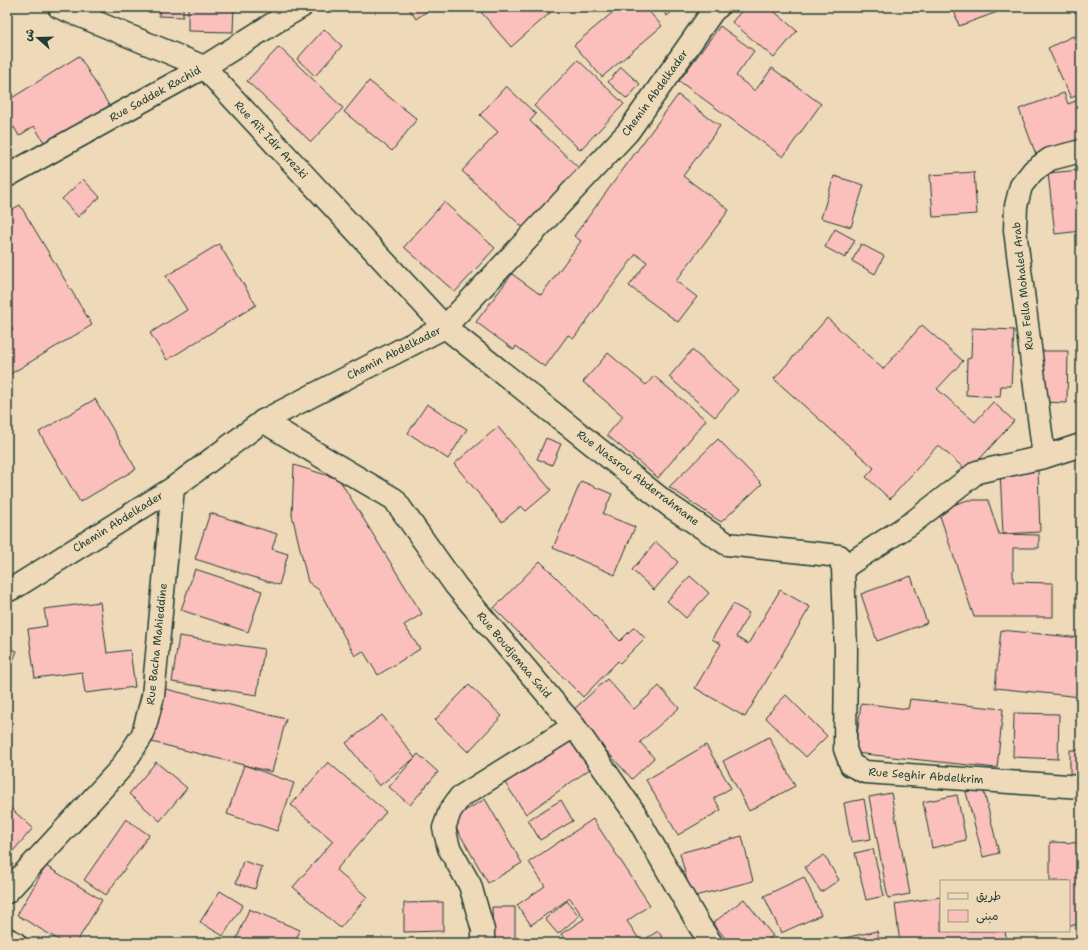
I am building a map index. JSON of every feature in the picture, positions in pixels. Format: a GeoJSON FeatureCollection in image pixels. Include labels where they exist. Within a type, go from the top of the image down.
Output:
{"type":"FeatureCollection","features":[{"type":"Feature","properties":{"kind":"street","name":"Rue Aït Idir Arezki"},"geometry":{"type":"LineString","coordinates":[[59,7],[204,67],[445,327]]}},
{"type":"Feature","properties":{"kind":"street","name":"Rue Saddek Rachid"},"geometry":{"type":"LineString","coordinates":[[7,176],[204,67],[301,7]]}},
{"type":"Feature","properties":{"kind":"street","name":"Chemin Abdelkader"},"geometry":{"type":"LineString","coordinates":[[7,591],[173,488],[263,421],[445,327],[628,132],[713,11],[718,7]]}},
{"type":"Feature","properties":{"kind":"street","name":"Rue Fella Mohaled Arab"},"geometry":{"type":"LineString","coordinates":[[1044,457],[1016,230],[1016,206],[1021,186],[1033,171],[1050,159],[1081,151]]}},
{"type":"Feature","properties":{"kind":"street","name":"Rue Nassrou Abderrahmane"},"geometry":{"type":"LineString","coordinates":[[445,327],[670,506],[727,544],[839,556],[843,568]]}},
{"type":"Feature","properties":{"kind":"street","name":"Rue Boudjemaa Said"},"geometry":{"type":"LineString","coordinates":[[263,421],[394,499],[456,586],[574,726],[634,812],[699,925],[711,943]]}},
{"type":"Feature","properties":{"kind":"street"},"geometry":{"type":"LineString","coordinates":[[843,568],[913,522],[977,472],[1044,457],[1081,445]]}},
{"type":"Feature","properties":{"kind":"street","name":"Rue Bacha Mahieddine"},"geometry":{"type":"LineString","coordinates":[[7,892],[121,768],[143,734],[153,696],[173,488]]}},
{"type":"Feature","properties":{"kind":"street","name":"Rue Seghir Abdelkrim"},"geometry":{"type":"LineString","coordinates":[[843,568],[846,650],[845,749],[851,765],[865,772],[1081,787]]}},
{"type":"Feature","properties":{"kind":"street"},"geometry":{"type":"LineString","coordinates":[[483,943],[482,930],[470,885],[449,848],[444,828],[450,811],[460,797],[574,726]]}},
{"type":"Feature","properties":{"kind":"street"},"geometry":{"type":"LineString","coordinates":[[7,939],[15,943]]}},
{"type":"Feature","properties":{"kind":"building"},"geometry":{"type":"Polygon","coordinates":[[[160,7],[183,7],[183,17],[159,16],[160,7]]]}},
{"type":"Feature","properties":{"kind":"building"},"geometry":{"type":"Polygon","coordinates":[[[188,7],[234,7],[233,32],[188,31],[188,7]]]}},
{"type":"Feature","properties":{"kind":"building"},"geometry":{"type":"Polygon","coordinates":[[[408,7],[433,7],[416,19],[408,7]]]}},
{"type":"Feature","properties":{"kind":"building"},"geometry":{"type":"Polygon","coordinates":[[[486,7],[545,7],[550,13],[511,47],[481,12],[486,7]]]}},
{"type":"Feature","properties":{"kind":"building"},"geometry":{"type":"Polygon","coordinates":[[[619,7],[645,7],[662,26],[602,77],[574,45],[619,7]]]}},
{"type":"Feature","properties":{"kind":"building"},"geometry":{"type":"Polygon","coordinates":[[[660,7],[677,7],[667,16],[660,7]]]}},
{"type":"Feature","properties":{"kind":"building"},"geometry":{"type":"Polygon","coordinates":[[[745,7],[769,7],[797,31],[774,58],[732,22],[745,7]]]}},
{"type":"Feature","properties":{"kind":"building"},"geometry":{"type":"Polygon","coordinates":[[[953,7],[1011,7],[959,26],[953,7]]]}},
{"type":"Feature","properties":{"kind":"building"},"geometry":{"type":"Polygon","coordinates":[[[720,26],[754,51],[736,76],[755,91],[772,68],[821,104],[783,157],[679,81],[720,26]]]}},
{"type":"Feature","properties":{"kind":"building"},"geometry":{"type":"Polygon","coordinates":[[[324,29],[342,46],[315,76],[297,59],[324,29]]]}},
{"type":"Feature","properties":{"kind":"building"},"geometry":{"type":"Polygon","coordinates":[[[1073,36],[1081,54],[1081,93],[1071,98],[1048,48],[1073,36]]]}},
{"type":"Feature","properties":{"kind":"building"},"geometry":{"type":"Polygon","coordinates":[[[279,47],[343,108],[311,142],[247,81],[279,47]]]}},
{"type":"Feature","properties":{"kind":"building"},"geometry":{"type":"Polygon","coordinates":[[[79,56],[110,107],[47,147],[34,126],[19,136],[14,127],[7,131],[7,101],[79,56]]]}},
{"type":"Feature","properties":{"kind":"building"},"geometry":{"type":"Polygon","coordinates":[[[578,60],[624,104],[580,150],[534,106],[578,60]]]}},
{"type":"Feature","properties":{"kind":"building"},"geometry":{"type":"Polygon","coordinates":[[[621,67],[640,84],[627,99],[608,82],[621,67]]]}},
{"type":"Feature","properties":{"kind":"building"},"geometry":{"type":"Polygon","coordinates":[[[369,81],[417,119],[392,151],[344,112],[369,81]]]}},
{"type":"Feature","properties":{"kind":"building"},"geometry":{"type":"Polygon","coordinates":[[[506,86],[536,114],[530,121],[585,174],[530,234],[462,171],[498,132],[480,115],[506,86]]]}},
{"type":"Feature","properties":{"kind":"building"},"geometry":{"type":"Polygon","coordinates":[[[1064,93],[1068,104],[1081,99],[1081,143],[1038,160],[1019,109],[1064,93]]]}},
{"type":"Feature","properties":{"kind":"building"},"geometry":{"type":"Polygon","coordinates":[[[678,95],[720,126],[683,176],[729,210],[676,281],[697,297],[678,322],[629,286],[647,262],[636,254],[574,338],[568,335],[545,367],[516,346],[514,350],[476,322],[512,274],[541,295],[581,241],[574,236],[678,95]]]}},
{"type":"Feature","properties":{"kind":"building"},"geometry":{"type":"Polygon","coordinates":[[[1081,170],[1081,231],[1055,234],[1048,173],[1081,170]]]}},
{"type":"Feature","properties":{"kind":"building"},"geometry":{"type":"Polygon","coordinates":[[[974,172],[977,214],[933,217],[930,175],[974,172]]]}},
{"type":"Feature","properties":{"kind":"building"},"geometry":{"type":"Polygon","coordinates":[[[834,176],[864,185],[851,227],[821,218],[834,176]]]}},
{"type":"Feature","properties":{"kind":"building"},"geometry":{"type":"Polygon","coordinates":[[[83,179],[100,197],[78,217],[62,199],[83,179]]]}},
{"type":"Feature","properties":{"kind":"building"},"geometry":{"type":"Polygon","coordinates":[[[444,202],[495,248],[455,292],[404,247],[444,202]]]}},
{"type":"Feature","properties":{"kind":"building"},"geometry":{"type":"Polygon","coordinates":[[[20,205],[92,325],[7,376],[7,334],[13,330],[7,320],[7,212],[20,205]]]}},
{"type":"Feature","properties":{"kind":"building"},"geometry":{"type":"Polygon","coordinates":[[[835,229],[855,240],[845,258],[825,247],[835,229]]]}},
{"type":"Feature","properties":{"kind":"building"},"geometry":{"type":"Polygon","coordinates":[[[219,244],[256,305],[167,360],[150,333],[187,310],[166,276],[219,244]]]}},
{"type":"Feature","properties":{"kind":"building"},"geometry":{"type":"Polygon","coordinates":[[[861,244],[884,256],[875,274],[852,261],[861,244]]]}},
{"type":"Feature","properties":{"kind":"building"},"geometry":{"type":"Polygon","coordinates":[[[827,318],[883,369],[922,325],[963,361],[937,389],[975,422],[993,402],[1014,421],[968,472],[938,445],[890,499],[866,477],[874,468],[774,379],[827,318]]]}},
{"type":"Feature","properties":{"kind":"building"},"geometry":{"type":"Polygon","coordinates":[[[972,328],[1014,330],[1011,386],[1001,386],[1000,397],[966,395],[967,359],[971,358],[972,328]]]}},
{"type":"Feature","properties":{"kind":"building"},"geometry":{"type":"Polygon","coordinates":[[[692,350],[738,390],[715,417],[669,377],[692,350]]]}},
{"type":"Feature","properties":{"kind":"building"},"geometry":{"type":"Polygon","coordinates":[[[1042,351],[1068,351],[1067,403],[1041,402],[1042,351]]]}},
{"type":"Feature","properties":{"kind":"building"},"geometry":{"type":"Polygon","coordinates":[[[608,353],[646,385],[654,376],[706,420],[658,478],[607,435],[623,416],[583,382],[608,353]]]}},
{"type":"Feature","properties":{"kind":"building"},"geometry":{"type":"Polygon","coordinates":[[[95,399],[136,469],[80,502],[39,432],[95,399]]]}},
{"type":"Feature","properties":{"kind":"building"},"geometry":{"type":"Polygon","coordinates":[[[427,404],[467,429],[448,459],[408,433],[427,404]]]}},
{"type":"Feature","properties":{"kind":"building"},"geometry":{"type":"Polygon","coordinates":[[[498,427],[551,490],[526,511],[521,506],[502,522],[454,464],[498,427]]]}},
{"type":"Feature","properties":{"kind":"building"},"geometry":{"type":"Polygon","coordinates":[[[546,438],[561,444],[552,465],[537,459],[546,438]]]}},
{"type":"Feature","properties":{"kind":"building"},"geometry":{"type":"Polygon","coordinates":[[[718,439],[762,484],[721,522],[669,487],[718,439]]]}},
{"type":"Feature","properties":{"kind":"building"},"geometry":{"type":"Polygon","coordinates":[[[294,465],[339,479],[422,614],[404,625],[420,649],[378,675],[363,651],[355,656],[319,590],[308,582],[292,515],[294,465]]]}},
{"type":"Feature","properties":{"kind":"building"},"geometry":{"type":"Polygon","coordinates":[[[1038,470],[1040,532],[1003,534],[1000,471],[1038,470]]]}},
{"type":"Feature","properties":{"kind":"building"},"geometry":{"type":"Polygon","coordinates":[[[581,481],[612,494],[603,514],[635,527],[615,575],[553,548],[581,481]]]}},
{"type":"Feature","properties":{"kind":"building"},"geometry":{"type":"Polygon","coordinates":[[[968,500],[988,500],[999,534],[1039,535],[1039,548],[1013,548],[1013,582],[1053,583],[1053,617],[974,617],[938,510],[968,500]]]}},
{"type":"Feature","properties":{"kind":"building"},"geometry":{"type":"Polygon","coordinates":[[[210,513],[277,534],[272,549],[288,554],[279,585],[195,559],[210,513]]]}},
{"type":"Feature","properties":{"kind":"building"},"geometry":{"type":"Polygon","coordinates":[[[656,542],[678,562],[654,590],[632,570],[656,542]]]}},
{"type":"Feature","properties":{"kind":"building"},"geometry":{"type":"Polygon","coordinates":[[[540,561],[620,641],[634,627],[645,638],[620,663],[618,661],[583,697],[494,608],[540,561]]]}},
{"type":"Feature","properties":{"kind":"building"},"geometry":{"type":"Polygon","coordinates":[[[195,569],[262,591],[248,632],[181,610],[195,569]]]}},
{"type":"Feature","properties":{"kind":"building"},"geometry":{"type":"Polygon","coordinates":[[[690,576],[709,593],[686,618],[667,601],[690,576]]]}},
{"type":"Feature","properties":{"kind":"building"},"geometry":{"type":"Polygon","coordinates":[[[911,576],[927,623],[877,641],[861,594],[911,576]]]}},
{"type":"Feature","properties":{"kind":"building"},"geometry":{"type":"Polygon","coordinates":[[[780,590],[810,607],[745,717],[695,688],[721,644],[712,639],[733,604],[749,613],[736,637],[748,644],[780,590]]]}},
{"type":"Feature","properties":{"kind":"building"},"geometry":{"type":"Polygon","coordinates":[[[100,602],[107,653],[130,650],[135,687],[85,693],[82,672],[35,678],[28,629],[47,626],[44,609],[100,602]]]}},
{"type":"Feature","properties":{"kind":"building"},"geometry":{"type":"Polygon","coordinates":[[[1001,630],[1081,638],[1081,697],[995,688],[1001,630]]]}},
{"type":"Feature","properties":{"kind":"building"},"geometry":{"type":"Polygon","coordinates":[[[179,636],[264,649],[257,695],[172,682],[179,636]]]}},
{"type":"Feature","properties":{"kind":"building"},"geometry":{"type":"Polygon","coordinates":[[[7,647],[17,651],[7,675],[7,647]]]}},
{"type":"Feature","properties":{"kind":"building"},"geometry":{"type":"Polygon","coordinates":[[[607,679],[634,709],[659,686],[679,708],[640,742],[654,758],[632,779],[571,712],[607,679]]]}},
{"type":"Feature","properties":{"kind":"building"},"geometry":{"type":"Polygon","coordinates":[[[469,685],[502,716],[468,752],[435,720],[469,685]]]}},
{"type":"Feature","properties":{"kind":"building"},"geometry":{"type":"Polygon","coordinates":[[[162,688],[286,719],[272,772],[148,741],[162,688]]]}},
{"type":"Feature","properties":{"kind":"building"},"geometry":{"type":"Polygon","coordinates":[[[786,695],[827,736],[806,757],[765,717],[786,695]]]}},
{"type":"Feature","properties":{"kind":"building"},"geometry":{"type":"Polygon","coordinates":[[[910,699],[1003,709],[997,768],[855,753],[861,703],[908,709],[910,699]]]}},
{"type":"Feature","properties":{"kind":"building"},"geometry":{"type":"Polygon","coordinates":[[[1014,713],[1059,714],[1058,759],[1013,757],[1014,713]]]}},
{"type":"Feature","properties":{"kind":"building"},"geometry":{"type":"Polygon","coordinates":[[[382,715],[415,758],[379,786],[346,743],[382,715]]]}},
{"type":"Feature","properties":{"kind":"building"},"geometry":{"type":"Polygon","coordinates":[[[1080,724],[1081,777],[1070,777],[1070,750],[1080,750],[1080,724]]]}},
{"type":"Feature","properties":{"kind":"building"},"geometry":{"type":"Polygon","coordinates":[[[769,737],[795,786],[749,811],[723,761],[769,737]]]}},
{"type":"Feature","properties":{"kind":"building"},"geometry":{"type":"Polygon","coordinates":[[[568,738],[590,769],[526,814],[505,783],[568,738]]]}},
{"type":"Feature","properties":{"kind":"building"},"geometry":{"type":"Polygon","coordinates":[[[706,745],[731,788],[714,798],[721,810],[678,835],[646,780],[706,745]]]}},
{"type":"Feature","properties":{"kind":"building"},"geometry":{"type":"Polygon","coordinates":[[[418,754],[438,772],[410,805],[389,787],[418,754]]]}},
{"type":"Feature","properties":{"kind":"building"},"geometry":{"type":"Polygon","coordinates":[[[156,762],[187,788],[160,821],[129,794],[156,762]]]}},
{"type":"Feature","properties":{"kind":"building"},"geometry":{"type":"Polygon","coordinates":[[[328,762],[386,812],[336,870],[367,897],[340,928],[293,887],[333,841],[291,805],[328,762]]]}},
{"type":"Feature","properties":{"kind":"building"},"geometry":{"type":"Polygon","coordinates":[[[244,765],[294,783],[277,831],[227,814],[244,765]]]}},
{"type":"Feature","properties":{"kind":"building"},"geometry":{"type":"Polygon","coordinates":[[[983,788],[999,853],[983,857],[966,792],[983,788]]]}},
{"type":"Feature","properties":{"kind":"building"},"geometry":{"type":"Polygon","coordinates":[[[891,793],[910,894],[888,898],[869,797],[891,793]]]}},
{"type":"Feature","properties":{"kind":"building"},"geometry":{"type":"Polygon","coordinates":[[[957,795],[966,840],[932,848],[923,802],[957,795]]]}},
{"type":"Feature","properties":{"kind":"building"},"geometry":{"type":"Polygon","coordinates":[[[485,799],[522,863],[488,883],[451,819],[485,799]]]}},
{"type":"Feature","properties":{"kind":"building"},"geometry":{"type":"Polygon","coordinates":[[[864,799],[871,839],[851,842],[844,803],[864,799]]]}},
{"type":"Feature","properties":{"kind":"building"},"geometry":{"type":"Polygon","coordinates":[[[561,800],[573,821],[540,840],[528,820],[561,800]]]}},
{"type":"Feature","properties":{"kind":"building"},"geometry":{"type":"Polygon","coordinates":[[[7,805],[33,828],[7,858],[7,805]]]}},
{"type":"Feature","properties":{"kind":"building"},"geometry":{"type":"Polygon","coordinates":[[[126,819],[149,835],[106,895],[84,880],[126,819]]]}},
{"type":"Feature","properties":{"kind":"building"},"geometry":{"type":"Polygon","coordinates":[[[593,819],[650,905],[627,921],[641,942],[658,931],[666,943],[567,943],[561,934],[584,919],[570,898],[531,925],[517,905],[545,886],[529,862],[593,819]]]}},
{"type":"Feature","properties":{"kind":"building"},"geometry":{"type":"Polygon","coordinates":[[[742,836],[753,881],[691,897],[680,853],[742,836]]]}},
{"type":"Feature","properties":{"kind":"building"},"geometry":{"type":"Polygon","coordinates":[[[1050,842],[1081,843],[1081,925],[1070,925],[1070,880],[1050,880],[1050,842]]]}},
{"type":"Feature","properties":{"kind":"building"},"geometry":{"type":"Polygon","coordinates":[[[873,849],[884,896],[866,900],[855,853],[873,849]]]}},
{"type":"Feature","properties":{"kind":"building"},"geometry":{"type":"Polygon","coordinates":[[[824,855],[839,880],[821,892],[805,867],[824,855]]]}},
{"type":"Feature","properties":{"kind":"building"},"geometry":{"type":"Polygon","coordinates":[[[243,861],[262,867],[255,889],[236,883],[243,861]]]}},
{"type":"Feature","properties":{"kind":"building"},"geometry":{"type":"Polygon","coordinates":[[[46,866],[102,900],[76,943],[64,943],[17,915],[46,866]]]}},
{"type":"Feature","properties":{"kind":"building"},"geometry":{"type":"Polygon","coordinates":[[[804,877],[821,915],[781,933],[764,896],[804,877]]]}},
{"type":"Feature","properties":{"kind":"building"},"geometry":{"type":"Polygon","coordinates":[[[220,891],[243,905],[223,936],[200,922],[220,891]]]}},
{"type":"Feature","properties":{"kind":"building"},"geometry":{"type":"Polygon","coordinates":[[[940,897],[940,932],[1005,932],[1007,943],[900,943],[895,904],[940,897]]]}},
{"type":"Feature","properties":{"kind":"building"},"geometry":{"type":"Polygon","coordinates":[[[744,899],[773,936],[764,943],[729,943],[713,923],[744,899]]]}},
{"type":"Feature","properties":{"kind":"building"},"geometry":{"type":"Polygon","coordinates":[[[567,901],[579,916],[558,934],[545,919],[567,901]]]}},
{"type":"Feature","properties":{"kind":"building"},"geometry":{"type":"Polygon","coordinates":[[[443,902],[443,931],[404,932],[404,903],[443,902]]]}},
{"type":"Feature","properties":{"kind":"building"},"geometry":{"type":"Polygon","coordinates":[[[492,907],[515,907],[515,943],[493,943],[492,907]]]}},
{"type":"Feature","properties":{"kind":"building"},"geometry":{"type":"Polygon","coordinates":[[[249,909],[300,930],[295,943],[235,943],[249,909]]]}},
{"type":"Feature","properties":{"kind":"building"},"geometry":{"type":"Polygon","coordinates":[[[877,931],[880,943],[824,943],[853,936],[877,931]]]}},
{"type":"Feature","properties":{"kind":"building"},"geometry":{"type":"Polygon","coordinates":[[[313,939],[356,943],[313,943],[313,939]]]}}]}
